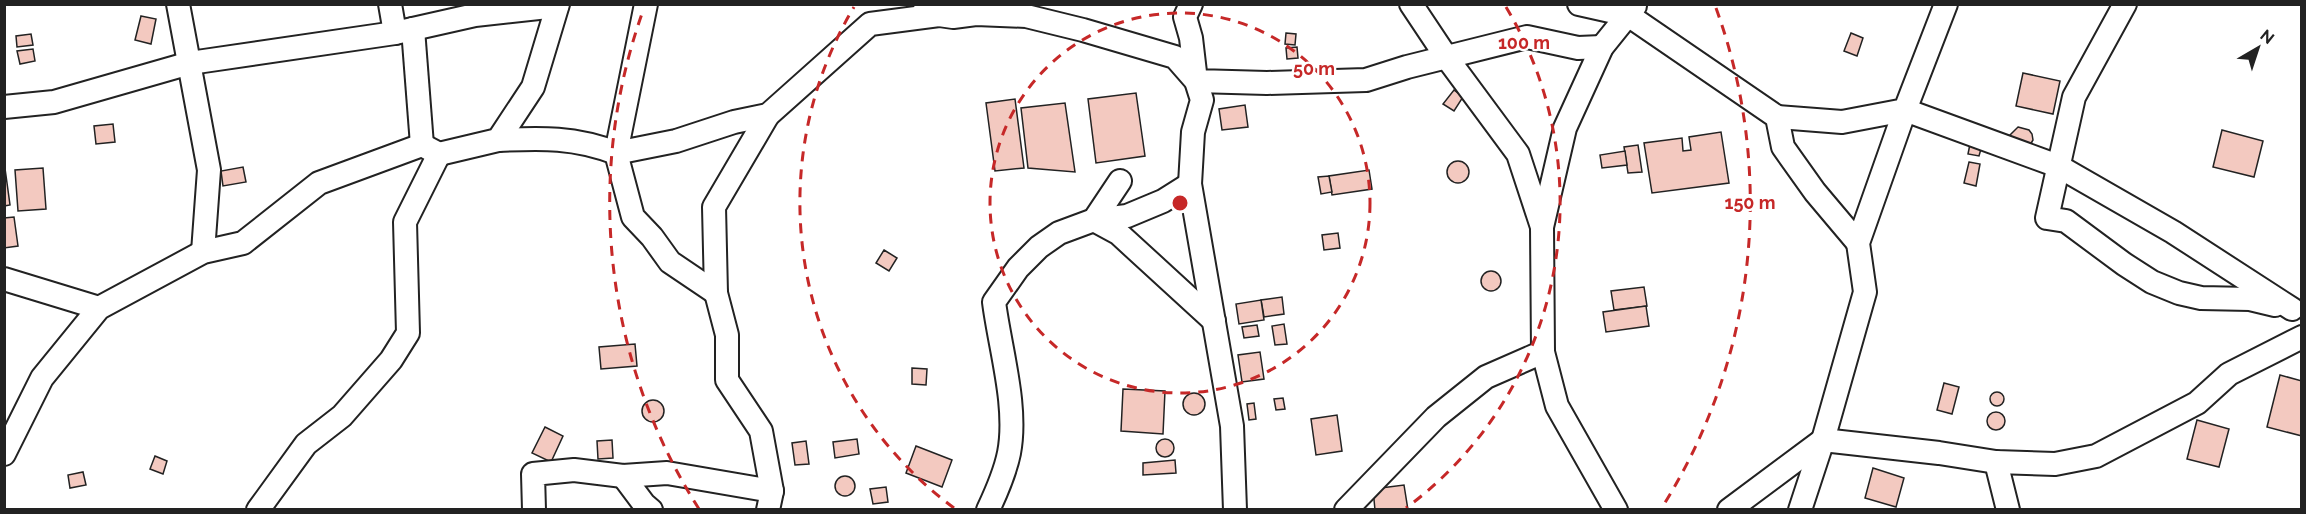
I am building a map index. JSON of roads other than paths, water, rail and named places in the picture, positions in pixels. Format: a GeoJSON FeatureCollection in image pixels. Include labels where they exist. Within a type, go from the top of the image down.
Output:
{"type":"FeatureCollection","features":[{"type":"Feature","properties":{"kind":"street"},"geometry":{"type":"LineString","coordinates":[[178,4],[209,170],[203,252]]}},
{"type":"Feature","properties":{"kind":"street"},"geometry":{"type":"LineString","coordinates":[[258,510],[306,444],[342,416],[391,360],[408,333],[405,222],[431,149],[404,31],[390,4]]}},
{"type":"Feature","properties":{"kind":"street"},"geometry":{"type":"LineString","coordinates":[[646,4],[616,153],[633,217],[652,237],[670,262],[716,293]]}},
{"type":"Feature","properties":{"kind":"street"},"geometry":{"type":"LineString","coordinates":[[907,4],[954,17],[1032,10],[1083,30],[1175,57],[1196,81],[1268,83],[1366,80],[1407,67],[1527,37],[1578,48],[1602,47]]}},
{"type":"Feature","properties":{"kind":"street"},"geometry":{"type":"LineString","coordinates":[[1411,4],[1447,58],[1518,154],[1542,227]]}},
{"type":"Feature","properties":{"kind":"street"},"geometry":{"type":"LineString","coordinates":[[1579,4],[1632,10],[1777,117],[1842,122],[1905,110],[2058,166],[2173,232],[2297,311]]}},
{"type":"Feature","properties":{"kind":"street"},"geometry":{"type":"LineString","coordinates":[[1800,510],[1823,440],[1865,292],[1858,243],[1905,110],[1946,4]]}},
{"type":"Feature","properties":{"kind":"street"},"geometry":{"type":"LineString","coordinates":[[2125,4],[2074,97],[2046,218],[2066,221],[2124,264],[2152,282],[2178,293],[2201,298],[2250,299],[2297,311]]}},
{"type":"Feature","properties":{"kind":"street"},"geometry":{"type":"LineString","coordinates":[[4,107],[54,102],[190,63],[404,31],[475,15],[557,5],[533,87],[498,140]]}},
{"type":"Feature","properties":{"kind":"street"},"geometry":{"type":"LineString","coordinates":[[1184,9],[1191,38],[1196,81],[1202,100],[1193,132],[1190,184],[1232,426],[1235,510]]}},
{"type":"Feature","properties":{"kind":"street"},"geometry":{"type":"LineString","coordinates":[[534,510],[533,474],[574,470],[623,476],[667,473],[770,500],[761,431],[727,380],[727,335],[716,293],[714,207],[768,115],[870,24],[932,10]]}},
{"type":"Feature","properties":{"kind":"street"},"geometry":{"type":"LineString","coordinates":[[1616,510],[1557,406],[1543,352],[1542,227],[1565,128],[1602,47],[1632,10]]}},
{"type":"Feature","properties":{"kind":"street"},"geometry":{"type":"LineString","coordinates":[[4,454],[42,378],[99,308],[203,252],[243,243],[319,183],[431,149],[498,140],[550,138],[595,145],[616,153],[676,141],[734,122],[768,115]]}},
{"type":"Feature","properties":{"kind":"street"},"geometry":{"type":"LineString","coordinates":[[1777,117],[1783,147],[1815,192],[1858,243]]}},
{"type":"Feature","properties":{"kind":"street"},"geometry":{"type":"LineString","coordinates":[[1094,220],[1120,181]]}},
{"type":"Feature","properties":{"kind":"street"},"geometry":{"type":"LineString","coordinates":[[988,510],[1001,482],[1009,451],[1007,382],[993,302],[1018,268],[1039,247],[1059,233],[1094,220],[1127,216],[1163,201],[1190,184]]}},
{"type":"Feature","properties":{"kind":"street"},"geometry":{"type":"LineString","coordinates":[[1094,220],[1118,233],[1214,321]]}},
{"type":"Feature","properties":{"kind":"street"},"geometry":{"type":"LineString","coordinates":[[4,279],[99,308]]}},
{"type":"Feature","properties":{"kind":"street"},"geometry":{"type":"LineString","coordinates":[[1729,510],[1823,440],[1996,462],[2055,464],[2096,456],[2189,408],[2229,374],[2301,337]]}},
{"type":"Feature","properties":{"kind":"street"},"geometry":{"type":"LineString","coordinates":[[1346,510],[1436,417],[1477,384],[1486,377],[1543,352]]}},
{"type":"Feature","properties":{"kind":"street"},"geometry":{"type":"LineString","coordinates":[[1996,462],[2008,510]]}},
{"type":"Feature","properties":{"kind":"street"},"geometry":{"type":"LineString","coordinates":[[623,476],[651,510]]}}]}
